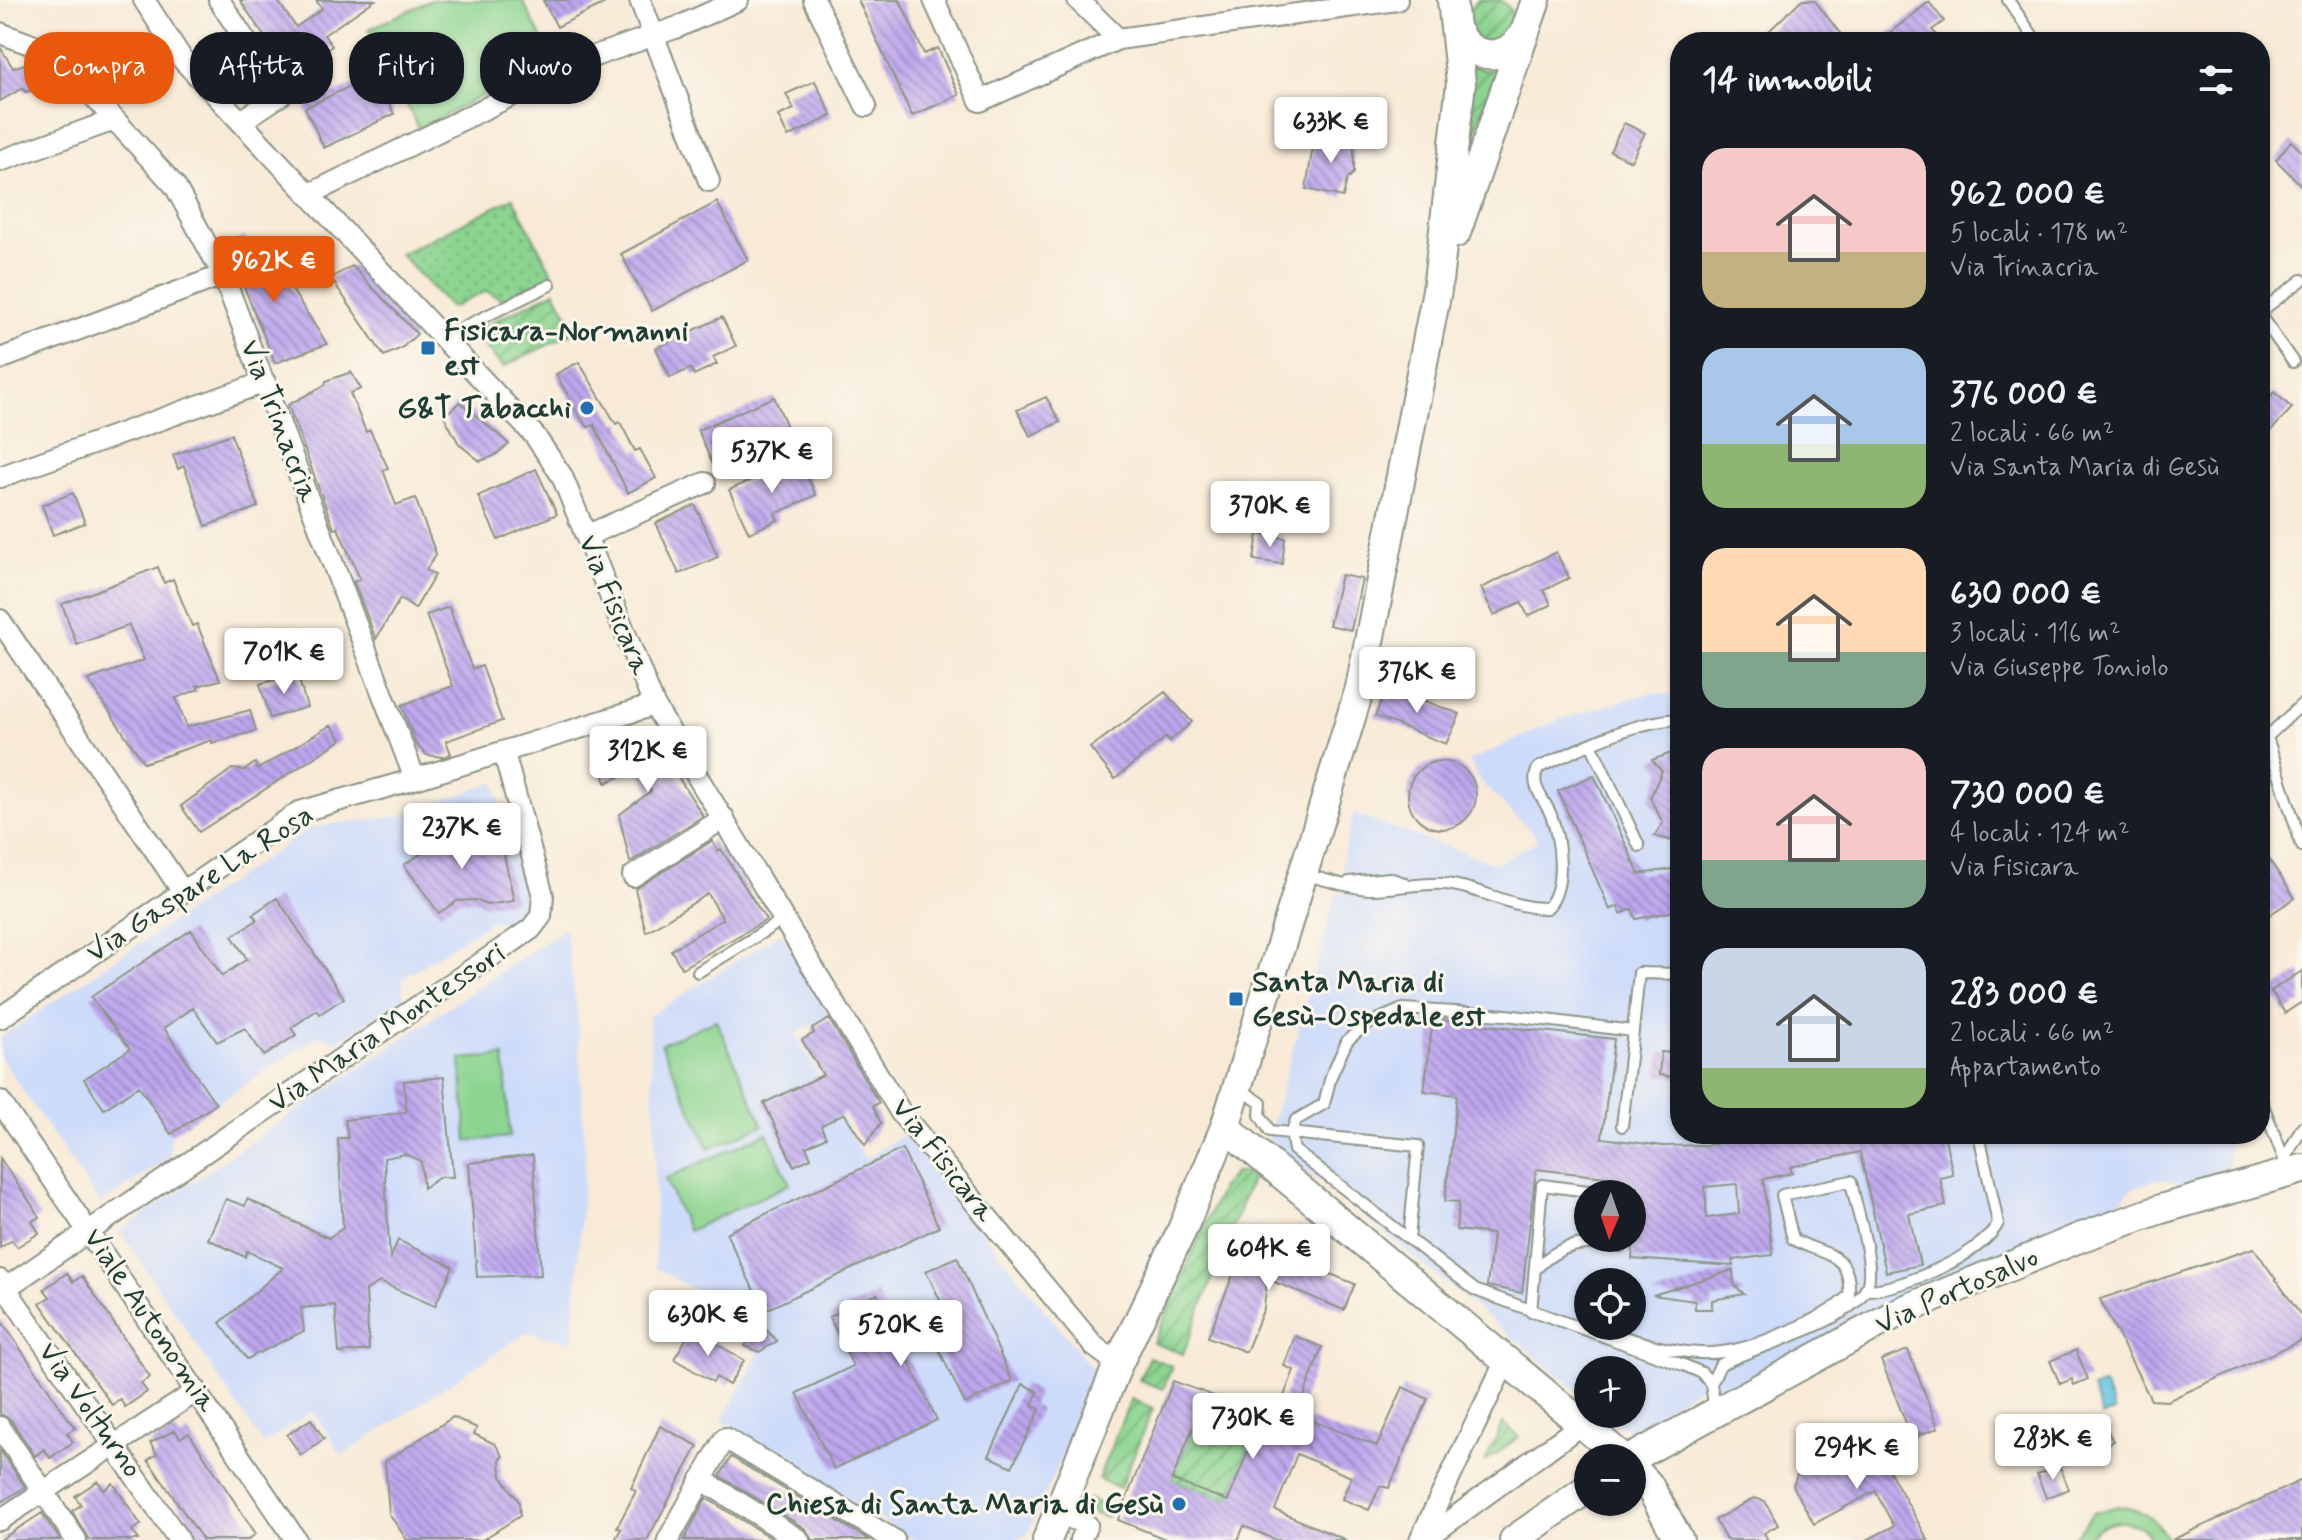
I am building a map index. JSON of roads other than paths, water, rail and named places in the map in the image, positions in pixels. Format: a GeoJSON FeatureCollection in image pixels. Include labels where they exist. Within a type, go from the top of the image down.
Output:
{"type":"FeatureCollection","features":[{"type":"Feature","properties":{"kind":"main road"},"geometry":{"type":"LineString","coordinates":[[1457,13],[1473,51],[1488,55],[1510,49],[1525,15]]}},
{"type":"Feature","properties":{"kind":"main road"},"geometry":{"type":"LineString","coordinates":[[1063,1506],[1118,1364],[1182,1230],[1225,1127],[1360,688],[1437,290],[1460,106],[1457,13]]}},
{"type":"Feature","properties":{"kind":"main road"},"geometry":{"type":"LineString","coordinates":[[1437,290],[1525,15]]}},
{"type":"Feature","properties":{"kind":"main road"},"geometry":{"type":"LineString","coordinates":[[1225,1127],[1574,1417]]}},
{"type":"Feature","properties":{"kind":"main road","name":"Via Portosalvo"},"geometry":{"type":"LineString","coordinates":[[1646,1446],[1712,1391],[2079,1238],[2290,1168]]}},
{"type":"Feature","properties":{"kind":"main road"},"geometry":{"type":"LineString","coordinates":[[1047,1540],[1112,1414],[1149,1328],[1182,1230]]}},
{"type":"Feature","properties":{"kind":"main road"},"geometry":{"type":"LineString","coordinates":[[1587,1428],[1606,1444]]}},
{"type":"Feature","properties":{"kind":"main road"},"geometry":{"type":"LineString","coordinates":[[1646,1482],[1679,1540]]}},
{"type":"Feature","properties":{"kind":"main road"},"geometry":{"type":"LineString","coordinates":[[1514,1540],[1574,1498]]}},
{"type":"Feature","properties":{"kind":"street","name":"Via Fisicara"},"geometry":{"type":"LineString","coordinates":[[144,0],[182,59],[535,436],[562,476],[654,705],[901,1113],[1094,1346],[1118,1364]]}},
{"type":"Feature","properties":{"kind":"street"},"geometry":{"type":"LineString","coordinates":[[219,0],[281,95],[241,121]]}},
{"type":"Feature","properties":{"kind":"street"},"geometry":{"type":"LineString","coordinates":[[640,0],[709,181]]}},
{"type":"Feature","properties":{"kind":"street"},"geometry":{"type":"LineString","coordinates":[[310,194],[586,59],[738,0]]}},
{"type":"Feature","properties":{"kind":"street"},"geometry":{"type":"LineString","coordinates":[[814,0],[866,106]]}},
{"type":"Feature","properties":{"kind":"street"},"geometry":{"type":"LineString","coordinates":[[934,0],[980,101],[1118,39],[1397,0]]}},
{"type":"Feature","properties":{"kind":"street"},"geometry":{"type":"LineString","coordinates":[[1078,0],[1118,39]]}},
{"type":"Feature","properties":{"kind":"street","name":"Via Trinacria"},"geometry":{"type":"LineString","coordinates":[[0,33],[43,49],[75,76],[175,186],[223,275],[415,779]]}},
{"type":"Feature","properties":{"kind":"street"},"geometry":{"type":"LineString","coordinates":[[0,161],[114,120]]}},
{"type":"Feature","properties":{"kind":"street"},"geometry":{"type":"LineString","coordinates":[[0,359],[223,275]]}},
{"type":"Feature","properties":{"kind":"street"},"geometry":{"type":"LineString","coordinates":[[0,477],[265,382]]}},
{"type":"Feature","properties":{"kind":"street"},"geometry":{"type":"LineString","coordinates":[[586,536],[705,483]]}},
{"type":"Feature","properties":{"kind":"street"},"geometry":{"type":"LineString","coordinates":[[0,620],[183,892]]}},
{"type":"Feature","properties":{"kind":"street"},"geometry":{"type":"LineString","coordinates":[[415,779],[654,705]]}},
{"type":"Feature","properties":{"kind":"street","name":"Via Maria Montessori"},"geometry":{"type":"LineString","coordinates":[[2,1286],[90,1231],[531,929],[541,916],[543,896],[512,750]]}},
{"type":"Feature","properties":{"kind":"street","name":"Via Gaspare La Rosa"},"geometry":{"type":"LineString","coordinates":[[0,1018],[299,812],[415,779]]}},
{"type":"Feature","properties":{"kind":"street"},"geometry":{"type":"LineString","coordinates":[[633,876],[724,818]]}},
{"type":"Feature","properties":{"kind":"street","name":"Viale Autonomia"},"geometry":{"type":"LineString","coordinates":[[0,1101],[296,1540]]}},
{"type":"Feature","properties":{"kind":"street","name":"Via Volturno"},"geometry":{"type":"LineString","coordinates":[[2,1286],[179,1540]]}},
{"type":"Feature","properties":{"kind":"street"},"geometry":{"type":"LineString","coordinates":[[1422,1540],[1506,1360]]}},
{"type":"Feature","properties":{"kind":"street"},"geometry":{"type":"LineString","coordinates":[[0,1520],[197,1391]]}},
{"type":"Feature","properties":{"kind":"street"},"geometry":{"type":"LineString","coordinates":[[0,1427],[76,1540]]}},
{"type":"Feature","properties":{"kind":"street"},"geometry":{"type":"LineString","coordinates":[[1422,1540],[1576,1428]]}},
{"type":"Feature","properties":{"kind":"street"},"geometry":{"type":"LineString","coordinates":[[668,1540],[725,1438],[894,1540]]}},
{"type":"Feature","properties":{"kind":"street"},"geometry":{"type":"LineString","coordinates":[[701,1479],[799,1540]]}},
{"type":"Feature","properties":{"kind":"street"},"geometry":{"type":"LineString","coordinates":[[1063,1506],[1087,1525],[1080,1540]]}},
{"type":"Feature","properties":{"kind":"lane"},"geometry":{"type":"LineString","coordinates":[[2008,0],[2030,32]]}},
{"type":"Feature","properties":{"kind":"lane"},"geometry":{"type":"LineString","coordinates":[[2270,306],[2302,280]]}},
{"type":"Feature","properties":{"kind":"lane"},"geometry":{"type":"LineString","coordinates":[[443,337],[550,285]]}},
{"type":"Feature","properties":{"kind":"lane"},"geometry":{"type":"LineString","coordinates":[[2270,329],[2293,362]]}},
{"type":"Feature","properties":{"kind":"lane"},"geometry":{"type":"LineString","coordinates":[[2270,734],[2302,704]]}},
{"type":"Feature","properties":{"kind":"lane"},"geometry":{"type":"LineString","coordinates":[[1305,875],[1374,889],[1406,883],[1478,889],[1534,908],[1547,908],[1555,900],[1558,882],[1557,836],[1534,776],[1538,768],[1591,744],[1670,720]]}},
{"type":"Feature","properties":{"kind":"lane"},"geometry":{"type":"LineString","coordinates":[[1591,744],[1639,846]]}},
{"type":"Feature","properties":{"kind":"lane"},"geometry":{"type":"LineString","coordinates":[[2270,746],[2302,846]]}},
{"type":"Feature","properties":{"kind":"lane"},"geometry":{"type":"LineString","coordinates":[[698,972],[784,919]]}},
{"type":"Feature","properties":{"kind":"lane"},"geometry":{"type":"LineString","coordinates":[[1622,1126],[1639,973],[1670,974]]}},
{"type":"Feature","properties":{"kind":"lane"},"geometry":{"type":"LineString","coordinates":[[1633,1031],[1427,1009],[1386,1014],[1365,1025],[1347,1041],[1331,1076],[1324,1104],[1296,1120],[1291,1133],[1294,1150],[1475,1290],[1686,1366],[1712,1391]]}},
{"type":"Feature","properties":{"kind":"lane"},"geometry":{"type":"LineString","coordinates":[[1239,1088],[1261,1103],[1260,1115],[1270,1131],[1418,1146],[1409,1239]]}},
{"type":"Feature","properties":{"kind":"lane"},"geometry":{"type":"LineString","coordinates":[[2270,1121],[2290,1168]]}},
{"type":"Feature","properties":{"kind":"lane"},"geometry":{"type":"LineString","coordinates":[[2290,1168],[2302,1127]]}},
{"type":"Feature","properties":{"kind":"lane"},"geometry":{"type":"LineString","coordinates":[[1867,1290],[1883,1290],[1949,1262],[1982,1245],[1993,1235],[1998,1223],[1981,1144]]}},
{"type":"Feature","properties":{"kind":"lane"},"geometry":{"type":"LineString","coordinates":[[1531,1312],[1671,1351],[1716,1355],[1763,1343],[1823,1315],[1849,1295],[1844,1268],[1838,1258],[1793,1239],[1782,1195],[1851,1181],[1870,1275],[1867,1290],[1853,1306],[1826,1320],[1720,1365],[1712,1391]]}},
{"type":"Feature","properties":{"kind":"lane"},"geometry":{"type":"LineString","coordinates":[[1531,1312],[1542,1185],[1574,1189]]}},
{"type":"Feature","properties":{"kind":"lane"},"geometry":{"type":"LineString","coordinates":[[1535,1270],[1554,1251],[1574,1244]]}},
{"type":"Feature","properties":{"kind":"lane"},"geometry":{"type":"LineString","coordinates":[[1712,1391],[1716,1355]]}},
{"type":"Feature","properties":{"kind":"water"},"geometry":{"type":"Polygon","coordinates":[[[2104,1384],[2114,1412],[2102,1416],[2092,1389],[2104,1384]]]}},
{"type":"Feature","properties":{"kind":"place","name":"Fisicara-Normanni est"},"geometry":{"type":"Point","coordinates":[428,348]}},
{"type":"Feature","properties":{"kind":"place","name":"G&T Tabacchi"},"geometry":{"type":"Point","coordinates":[587,408]}},
{"type":"Feature","properties":{"kind":"place","name":"Santa Maria di Gesù-Ospedale est"},"geometry":{"type":"Point","coordinates":[1236,999]}},
{"type":"Feature","properties":{"kind":"place","name":"Chiesa di Santa Maria di Gesù"},"geometry":{"type":"Point","coordinates":[1179,1504]}}]}
